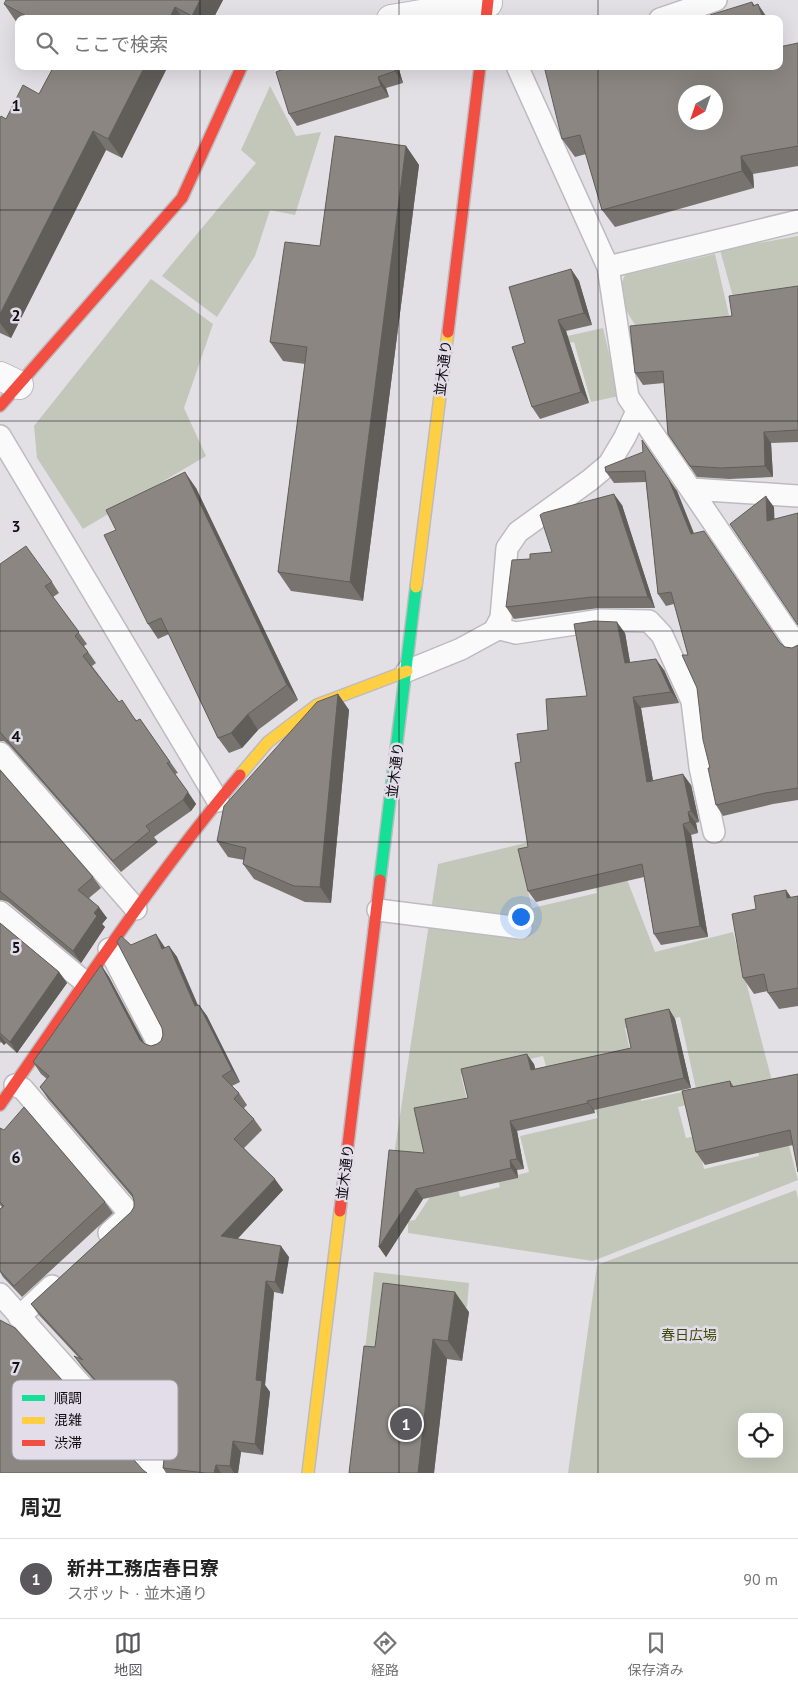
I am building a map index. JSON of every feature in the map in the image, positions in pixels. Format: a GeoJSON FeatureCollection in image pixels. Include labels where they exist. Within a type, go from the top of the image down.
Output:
{"type":"FeatureCollection","features":[{"type":"Feature","properties":{"kind":"street"},"geometry":{"type":"LineString","coordinates":[[435,15],[489,10]]}},
{"type":"Feature","properties":{"kind":"street"},"geometry":{"type":"LineString","coordinates":[[0,406],[9,380],[182,198],[240,70]]}},
{"type":"Feature","properties":{"kind":"street","name":"並木通り"},"geometry":{"type":"LineString","coordinates":[[308,1473],[480,70]]}},
{"type":"Feature","properties":{"kind":"street"},"geometry":{"type":"LineString","coordinates":[[0,1105],[136,909],[218,801],[268,742],[317,705],[407,671]]}},
{"type":"Feature","properties":{"kind":"lane"},"geometry":{"type":"LineString","coordinates":[[672,15],[716,0]]}},
{"type":"Feature","properties":{"kind":"lane"},"geometry":{"type":"LineString","coordinates":[[519,70],[608,267],[628,397],[798,647]]}},
{"type":"Feature","properties":{"kind":"lane"},"geometry":{"type":"LineString","coordinates":[[608,267],[798,221]]}},
{"type":"Feature","properties":{"kind":"lane"},"geometry":{"type":"LineString","coordinates":[[407,671],[462,649],[494,631],[501,618],[507,548],[518,532],[609,464],[625,437],[637,411]]}},
{"type":"Feature","properties":{"kind":"lane"},"geometry":{"type":"LineString","coordinates":[[0,436],[218,801]]}},
{"type":"Feature","properties":{"kind":"lane"},"geometry":{"type":"LineString","coordinates":[[691,489],[798,496]]}},
{"type":"Feature","properties":{"kind":"lane"},"geometry":{"type":"LineString","coordinates":[[496,628],[516,633],[601,620],[648,621],[662,635],[692,701],[700,767],[714,832]]}},
{"type":"Feature","properties":{"kind":"lane"},"geometry":{"type":"LineString","coordinates":[[0,753],[136,909]]}},
{"type":"Feature","properties":{"kind":"lane"},"geometry":{"type":"LineString","coordinates":[[378,910],[521,928]]}},
{"type":"Feature","properties":{"kind":"lane"},"geometry":{"type":"LineString","coordinates":[[0,912],[86,983]]}},
{"type":"Feature","properties":{"kind":"lane"},"geometry":{"type":"LineString","coordinates":[[109,949],[160,1045]]}},
{"type":"Feature","properties":{"kind":"lane"},"geometry":{"type":"LineString","coordinates":[[15,1085],[23,1089],[130,1214],[95,1246]]}},
{"type":"Feature","properties":{"kind":"lane"},"geometry":{"type":"LineString","coordinates":[[19,1317],[68,1272]]}},
{"type":"Feature","properties":{"kind":"lane"},"geometry":{"type":"LineString","coordinates":[[0,1294],[76,1380]]}},
{"type":"Feature","properties":{"kind":"lane"},"geometry":{"type":"LineString","coordinates":[[148,1460],[160,1473]]}},
{"type":"Feature","properties":{"kind":"green space"},"geometry":{"type":"Polygon","coordinates":[[[270,86],[296,136],[321,132],[295,215],[270,210],[255,256],[217,317],[162,276],[256,163],[241,150],[270,86]]]}},
{"type":"Feature","properties":{"kind":"green space"},"geometry":{"type":"Polygon","coordinates":[[[798,236],[798,293],[766,310],[762,291],[733,297],[720,250],[798,236]]]}},
{"type":"Feature","properties":{"kind":"green space"},"geometry":{"type":"Polygon","coordinates":[[[715,254],[730,320],[640,333],[624,307],[619,290],[625,275],[715,254]]]}},
{"type":"Feature","properties":{"kind":"green space"},"geometry":{"type":"Polygon","coordinates":[[[151,279],[213,324],[184,408],[206,456],[83,529],[37,458],[34,426],[151,279]]]}},
{"type":"Feature","properties":{"kind":"green space"},"geometry":{"type":"Polygon","coordinates":[[[603,328],[619,396],[591,402],[574,342],[563,344],[559,338],[603,328]]]}},
{"type":"Feature","properties":{"kind":"green space"},"geometry":{"type":"Polygon","coordinates":[[[600,825],[626,877],[655,952],[733,932],[798,1180],[593,1261],[408,1233],[408,1221],[415,1220],[430,1197],[394,1155],[438,864],[600,825]],[[583,836],[537,853],[520,857],[532,908],[597,893],[583,836]],[[680,1017],[625,1028],[641,1101],[696,1089],[680,1017]],[[543,1056],[461,1075],[476,1139],[456,1179],[460,1197],[500,1187],[498,1180],[529,1172],[520,1136],[598,1118],[584,1061],[547,1069],[543,1056]],[[744,1092],[678,1107],[686,1138],[696,1136],[704,1169],[759,1156],[744,1092]]]}},
{"type":"Feature","properties":{"kind":"green space","name":"春日広場"},"geometry":{"type":"Polygon","coordinates":[[[796,1190],[798,1199],[798,1473],[568,1473],[597,1265],[796,1190]]]}},
{"type":"Feature","properties":{"kind":"green space"},"geometry":{"type":"Polygon","coordinates":[[[374,1272],[469,1283],[467,1307],[392,1299],[386,1353],[365,1350],[374,1272]]]}},
{"type":"Feature","properties":{"kind":"building"},"geometry":{"type":"Polygon","coordinates":[[[6,0],[200,0],[192,15],[175,7],[171,15],[25,15],[4,4],[6,0]]]}},
{"type":"Feature","properties":{"kind":"building"},"geometry":{"type":"Polygon","coordinates":[[[752,2],[753,6],[758,4],[762,15],[710,15],[752,2]]]}},
{"type":"Feature","properties":{"kind":"building"},"geometry":{"type":"Polygon","coordinates":[[[798,43],[798,146],[741,156],[742,171],[602,210],[580,135],[562,139],[545,70],[783,70],[783,46],[798,43]]]}},
{"type":"Feature","properties":{"kind":"building"},"geometry":{"type":"Polygon","coordinates":[[[52,70],[143,70],[108,139],[93,131],[0,314],[0,118],[1,116],[6,119],[23,85],[39,94],[52,70]]]}},
{"type":"Feature","properties":{"kind":"building"},"geometry":{"type":"Polygon","coordinates":[[[281,70],[395,71],[378,77],[381,86],[289,114],[276,72],[281,70]]]}},
{"type":"Feature","properties":{"kind":"building"},"geometry":{"type":"Polygon","coordinates":[[[335,136],[406,146],[350,582],[278,572],[307,347],[270,342],[285,242],[320,246],[335,136]]]}},
{"type":"Feature","properties":{"kind":"building"},"geometry":{"type":"Polygon","coordinates":[[[571,269],[584,313],[558,320],[581,392],[532,407],[512,347],[525,343],[509,287],[571,269]]]}},
{"type":"Feature","properties":{"kind":"building"},"geometry":{"type":"Polygon","coordinates":[[[798,286],[798,430],[764,432],[765,466],[721,468],[690,466],[668,434],[663,371],[635,373],[630,326],[732,316],[729,296],[798,286]]]}},
{"type":"Feature","properties":{"kind":"building"},"geometry":{"type":"Polygon","coordinates":[[[642,440],[669,480],[691,534],[704,531],[780,643],[785,647],[792,648],[798,645],[798,788],[765,793],[716,805],[703,740],[697,688],[682,655],[688,655],[671,592],[658,594],[645,471],[606,472],[605,467],[643,452],[642,440]]]}},
{"type":"Feature","properties":{"kind":"building"},"geometry":{"type":"Polygon","coordinates":[[[185,472],[287,685],[248,714],[231,733],[218,738],[161,618],[148,624],[104,535],[116,530],[106,510],[185,472]]]}},
{"type":"Feature","properties":{"kind":"building"},"geometry":{"type":"Polygon","coordinates":[[[614,494],[648,597],[592,597],[506,607],[512,560],[530,559],[530,554],[552,552],[540,515],[614,494]]]}},
{"type":"Feature","properties":{"kind":"building"},"geometry":{"type":"Polygon","coordinates":[[[766,496],[767,521],[798,513],[798,625],[730,524],[766,496]]]}},
{"type":"Feature","properties":{"kind":"building"},"geometry":{"type":"Polygon","coordinates":[[[26,546],[52,582],[45,586],[79,632],[75,636],[88,652],[83,656],[119,702],[122,700],[136,721],[140,719],[170,762],[167,763],[188,792],[183,800],[146,826],[150,831],[113,861],[0,732],[0,564],[26,546]]]}},
{"type":"Feature","properties":{"kind":"building"},"geometry":{"type":"Polygon","coordinates":[[[594,621],[617,622],[625,663],[656,659],[671,692],[633,697],[647,782],[683,774],[691,811],[688,812],[690,822],[683,824],[700,926],[654,934],[642,864],[528,891],[518,849],[528,847],[515,763],[521,762],[517,734],[548,730],[546,699],[587,696],[574,624],[594,621]]]}},
{"type":"Feature","properties":{"kind":"building"},"geometry":{"type":"Polygon","coordinates":[[[338,694],[320,887],[294,886],[243,864],[246,848],[217,841],[224,806],[317,702],[338,694]]]}},
{"type":"Feature","properties":{"kind":"building"},"geometry":{"type":"Polygon","coordinates":[[[0,770],[93,877],[78,890],[99,907],[94,913],[97,916],[73,951],[0,891],[0,770]]]}},
{"type":"Feature","properties":{"kind":"building"},"geometry":{"type":"Polygon","coordinates":[[[786,890],[787,898],[798,896],[798,988],[768,993],[764,974],[743,978],[732,914],[756,909],[754,896],[786,890]]]}},
{"type":"Feature","properties":{"kind":"building"},"geometry":{"type":"Polygon","coordinates":[[[0,923],[59,972],[10,1042],[0,1033],[0,923]]]}},
{"type":"Feature","properties":{"kind":"building"},"geometry":{"type":"Polygon","coordinates":[[[156,934],[162,949],[169,946],[195,1006],[199,1005],[232,1070],[222,1076],[239,1093],[234,1099],[254,1119],[234,1139],[275,1179],[221,1236],[281,1246],[275,1282],[266,1281],[256,1380],[262,1381],[255,1444],[233,1441],[230,1466],[216,1465],[214,1473],[163,1468],[164,1460],[178,1460],[178,1380],[96,1380],[74,1356],[83,1360],[31,1304],[131,1212],[134,1207],[132,1194],[40,1087],[49,1076],[33,1062],[101,965],[140,1040],[151,1046],[161,1041],[163,1035],[162,1028],[117,942],[121,936],[131,945],[156,934]]]}},
{"type":"Feature","properties":{"kind":"building"},"geometry":{"type":"Polygon","coordinates":[[[669,1009],[684,1078],[510,1121],[517,1159],[510,1160],[511,1168],[416,1189],[379,1247],[389,1150],[424,1153],[414,1108],[468,1098],[461,1069],[527,1054],[531,1070],[631,1048],[625,1019],[669,1009]]]}},
{"type":"Feature","properties":{"kind":"building"},"geometry":{"type":"Polygon","coordinates":[[[798,1074],[798,1172],[790,1130],[696,1152],[682,1091],[730,1081],[731,1087],[798,1074]]]}},
{"type":"Feature","properties":{"kind":"building"},"geometry":{"type":"Polygon","coordinates":[[[24,1107],[105,1202],[14,1286],[0,1271],[0,1209],[4,1206],[0,1202],[0,1128],[4,1130],[24,1107]]]}},
{"type":"Feature","properties":{"kind":"building"},"geometry":{"type":"Polygon","coordinates":[[[383,1283],[455,1292],[448,1341],[433,1339],[418,1473],[349,1473],[364,1346],[375,1347],[383,1283]]]}},
{"type":"Feature","properties":{"kind":"building"},"geometry":{"type":"Polygon","coordinates":[[[0,1320],[15,1328],[62,1380],[12,1380],[12,1460],[134,1460],[147,1473],[0,1473],[0,1320]]]}},
{"type":"Feature","properties":{"kind":"traffic: fast"},"geometry":{"type":"LineString","coordinates":[[380,880],[416,587]]}},
{"type":"Feature","properties":{"kind":"traffic: slow"},"geometry":{"type":"LineString","coordinates":[[416,587],[448,332]]}},
{"type":"Feature","properties":{"kind":"traffic: slow"},"geometry":{"type":"LineString","coordinates":[[240,775],[268,742],[317,705],[407,671]]}},
{"type":"Feature","properties":{"kind":"traffic: slow"},"geometry":{"type":"LineString","coordinates":[[308,1473],[340,1211]]}},
{"type":"Feature","properties":{"kind":"traffic: jam"},"geometry":{"type":"LineString","coordinates":[[486,15],[488,0]]}},
{"type":"Feature","properties":{"kind":"traffic: jam"},"geometry":{"type":"LineString","coordinates":[[0,406],[182,198],[240,70]]}},
{"type":"Feature","properties":{"kind":"traffic: jam"},"geometry":{"type":"LineString","coordinates":[[448,332],[480,70]]}},
{"type":"Feature","properties":{"kind":"traffic: jam"},"geometry":{"type":"LineString","coordinates":[[0,1105],[146,896],[240,775]]}},
{"type":"Feature","properties":{"kind":"traffic: jam"},"geometry":{"type":"LineString","coordinates":[[340,1211],[380,880]]}},
{"type":"Feature","properties":{"kind":"place","name":"新井工務店春日寮"},"geometry":{"type":"Point","coordinates":[406,1424]}}]}
